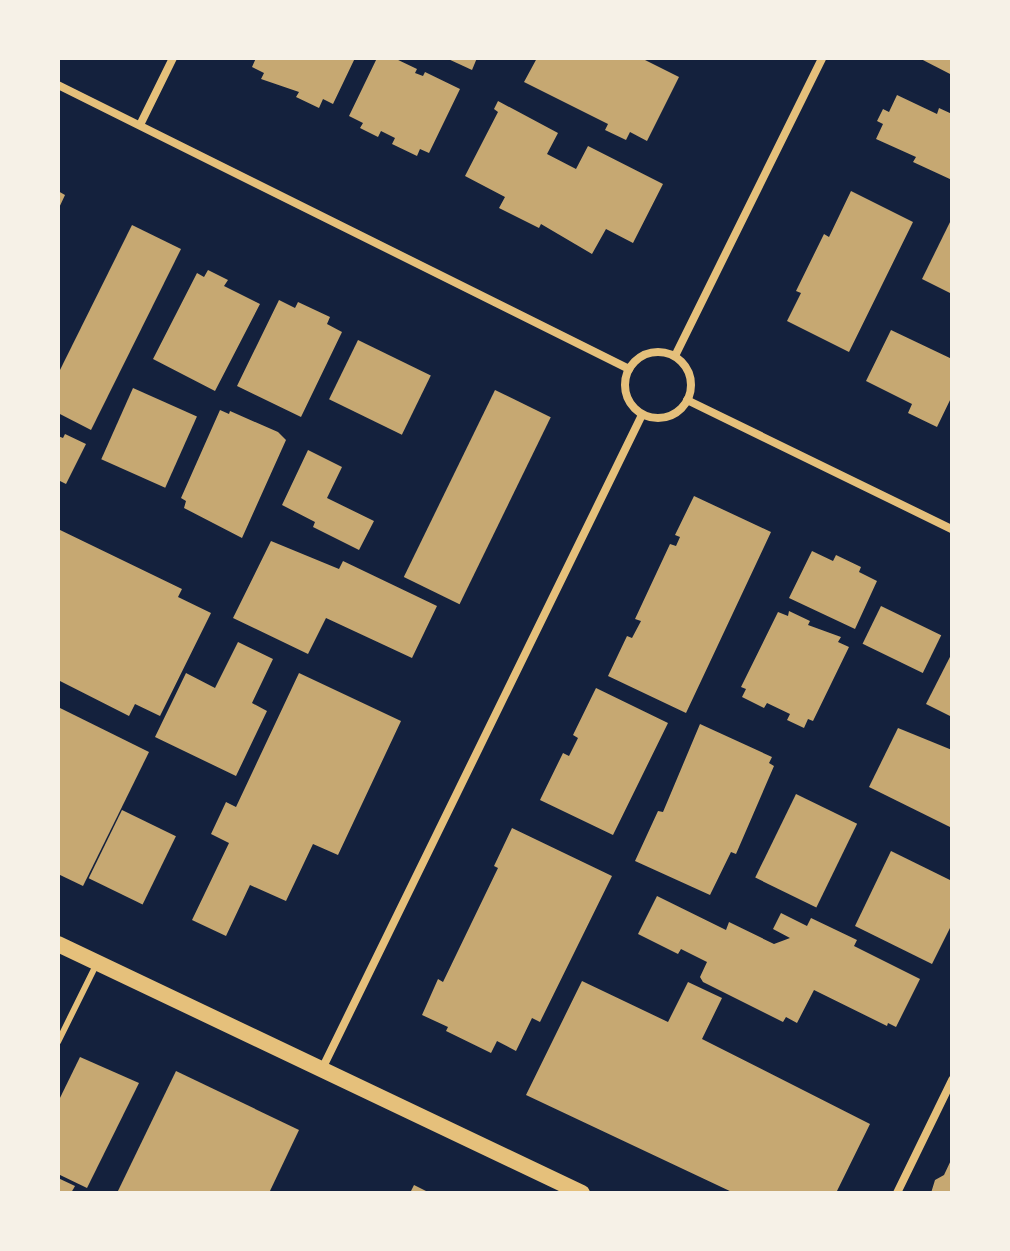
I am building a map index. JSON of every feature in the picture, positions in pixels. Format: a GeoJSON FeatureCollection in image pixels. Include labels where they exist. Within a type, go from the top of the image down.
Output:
{"type":"FeatureCollection","features":[{"type":"Feature","properties":{"kind":"main road"},"geometry":{"type":"LineString","coordinates":[[58,944],[582,1193]]}},
{"type":"Feature","properties":{"kind":"street"},"geometry":{"type":"LineString","coordinates":[[140,125],[173,58]]}},
{"type":"Feature","properties":{"kind":"street"},"geometry":{"type":"LineString","coordinates":[[675,356],[822,58]]}},
{"type":"Feature","properties":{"kind":"street"},"geometry":{"type":"LineString","coordinates":[[58,85],[629,369]]}},
{"type":"Feature","properties":{"kind":"street"},"geometry":{"type":"LineString","coordinates":[[653,353],[675,356],[689,373],[691,384],[687,400],[668,417],[642,415],[625,394],[629,369],[642,356],[653,353]]}},
{"type":"Feature","properties":{"kind":"street"},"geometry":{"type":"LineString","coordinates":[[687,400],[952,529]]}},
{"type":"Feature","properties":{"kind":"street"},"geometry":{"type":"LineString","coordinates":[[322,1069],[642,415]]}},
{"type":"Feature","properties":{"kind":"street"},"geometry":{"type":"LineString","coordinates":[[897,1193],[952,1080]]}},
{"type":"Feature","properties":{"kind":"lane"},"geometry":{"type":"LineString","coordinates":[[58,1042],[97,962]]}},
{"type":"Feature","properties":{"kind":"building"},"geometry":{"type":"Polygon","coordinates":[[[256,58],[355,58],[333,104],[323,99],[319,108],[296,97],[299,92],[261,79],[264,73],[252,67],[256,58]]]}},
{"type":"Feature","properties":{"kind":"building"},"geometry":{"type":"Polygon","coordinates":[[[377,58],[394,58],[417,69],[415,73],[423,76],[425,72],[460,89],[429,153],[420,149],[417,156],[392,144],[395,138],[381,131],[378,137],[360,128],[363,123],[349,116],[377,58]]]}},
{"type":"Feature","properties":{"kind":"building"},"geometry":{"type":"Polygon","coordinates":[[[446,58],[477,58],[472,70],[446,58]]]}},
{"type":"Feature","properties":{"kind":"building"},"geometry":{"type":"Polygon","coordinates":[[[537,58],[641,58],[679,77],[647,141],[630,132],[626,140],[605,130],[608,124],[524,82],[537,58]]]}},
{"type":"Feature","properties":{"kind":"building"},"geometry":{"type":"Polygon","coordinates":[[[919,58],[952,58],[952,75],[919,58]]]}},
{"type":"Feature","properties":{"kind":"building"},"geometry":{"type":"Polygon","coordinates":[[[897,95],[937,114],[939,108],[952,114],[952,180],[913,162],[916,157],[876,139],[883,124],[877,121],[883,109],[889,112],[897,95]]]}},
{"type":"Feature","properties":{"kind":"building"},"geometry":{"type":"Polygon","coordinates":[[[498,101],[558,133],[547,154],[576,169],[588,146],[663,184],[633,243],[606,229],[592,254],[541,224],[539,228],[499,208],[505,197],[465,176],[498,112],[494,109],[498,101]]]}},
{"type":"Feature","properties":{"kind":"building"},"geometry":{"type":"Polygon","coordinates":[[[58,191],[65,195],[58,210],[58,191]]]}},
{"type":"Feature","properties":{"kind":"building"},"geometry":{"type":"Polygon","coordinates":[[[851,191],[913,222],[849,352],[787,321],[801,293],[796,291],[824,234],[829,237],[851,191]]]}},
{"type":"Feature","properties":{"kind":"building"},"geometry":{"type":"Polygon","coordinates":[[[952,218],[952,294],[922,279],[952,218]]]}},
{"type":"Feature","properties":{"kind":"building"},"geometry":{"type":"Polygon","coordinates":[[[132,225],[181,249],[91,430],[58,413],[58,374],[132,225]]]}},
{"type":"Feature","properties":{"kind":"building"},"geometry":{"type":"Polygon","coordinates":[[[208,270],[228,280],[224,286],[260,304],[215,391],[153,359],[197,273],[204,277],[208,270]]]}},
{"type":"Feature","properties":{"kind":"building"},"geometry":{"type":"Polygon","coordinates":[[[279,300],[295,308],[298,302],[330,317],[327,324],[342,332],[301,417],[237,386],[279,300]]]}},
{"type":"Feature","properties":{"kind":"building"},"geometry":{"type":"Polygon","coordinates":[[[891,330],[952,359],[952,396],[937,427],[908,413],[912,404],[866,381],[891,330]]]}},
{"type":"Feature","properties":{"kind":"building"},"geometry":{"type":"Polygon","coordinates":[[[358,340],[431,376],[402,435],[329,399],[358,340]]]}},
{"type":"Feature","properties":{"kind":"building"},"geometry":{"type":"Polygon","coordinates":[[[133,388],[197,416],[165,488],[101,459],[133,388]]]}},
{"type":"Feature","properties":{"kind":"building"},"geometry":{"type":"Polygon","coordinates":[[[495,390],[551,417],[460,604],[404,577],[495,390]]]}},
{"type":"Feature","properties":{"kind":"building"},"geometry":{"type":"Polygon","coordinates":[[[220,410],[229,414],[230,411],[278,432],[286,440],[242,538],[184,508],[186,501],[181,498],[220,410]]]}},
{"type":"Feature","properties":{"kind":"building"},"geometry":{"type":"Polygon","coordinates":[[[65,434],[86,444],[66,484],[58,480],[58,436],[63,438],[65,434]]]}},
{"type":"Feature","properties":{"kind":"building"},"geometry":{"type":"Polygon","coordinates":[[[308,450],[342,467],[327,498],[374,521],[359,550],[313,527],[315,522],[282,505],[308,450]]]}},
{"type":"Feature","properties":{"kind":"building"},"geometry":{"type":"Polygon","coordinates":[[[694,496],[771,532],[686,713],[608,676],[627,636],[632,638],[641,621],[635,619],[670,544],[676,546],[680,537],[675,535],[694,496]]]}},
{"type":"Feature","properties":{"kind":"building"},"geometry":{"type":"Polygon","coordinates":[[[58,529],[182,589],[178,597],[211,613],[160,716],[135,704],[129,716],[58,680],[58,529]]]}},
{"type":"Feature","properties":{"kind":"building"},"geometry":{"type":"Polygon","coordinates":[[[271,541],[339,569],[343,561],[437,606],[412,658],[326,618],[308,654],[233,618],[271,541]]]}},
{"type":"Feature","properties":{"kind":"building"},"geometry":{"type":"Polygon","coordinates":[[[812,551],[833,561],[836,555],[861,567],[859,572],[877,581],[855,629],[789,598],[812,551]]]}},
{"type":"Feature","properties":{"kind":"building"},"geometry":{"type":"Polygon","coordinates":[[[881,606],[941,635],[923,673],[863,644],[881,606]]]}},
{"type":"Feature","properties":{"kind":"building"},"geometry":{"type":"Polygon","coordinates":[[[789,611],[810,621],[808,625],[841,637],[838,642],[849,647],[813,721],[808,719],[804,728],[787,720],[790,714],[767,703],[764,708],[742,697],[746,689],[741,687],[778,612],[788,616],[789,611]]]}},
{"type":"Feature","properties":{"kind":"building"},"geometry":{"type":"Polygon","coordinates":[[[238,642],[273,659],[252,703],[267,711],[236,776],[155,737],[186,673],[215,688],[238,642]]]}},
{"type":"Feature","properties":{"kind":"building"},"geometry":{"type":"Polygon","coordinates":[[[952,653],[952,717],[926,704],[952,653]]]}},
{"type":"Feature","properties":{"kind":"building"},"geometry":{"type":"Polygon","coordinates":[[[299,673],[401,721],[338,855],[313,844],[286,901],[250,885],[226,936],[192,920],[229,843],[211,834],[226,802],[236,807],[299,673]]]}},
{"type":"Feature","properties":{"kind":"building"},"geometry":{"type":"Polygon","coordinates":[[[596,688],[668,723],[613,835],[540,800],[563,753],[569,756],[578,738],[573,735],[596,688]]]}},
{"type":"Feature","properties":{"kind":"building"},"geometry":{"type":"Polygon","coordinates":[[[58,707],[149,752],[83,886],[58,874],[58,707]]]}},
{"type":"Feature","properties":{"kind":"building"},"geometry":{"type":"Polygon","coordinates":[[[700,724],[772,757],[769,763],[774,766],[736,854],[731,852],[710,895],[635,861],[658,811],[663,812],[700,724]]]}},
{"type":"Feature","properties":{"kind":"building"},"geometry":{"type":"Polygon","coordinates":[[[898,728],[952,750],[952,828],[869,787],[898,728]]]}},
{"type":"Feature","properties":{"kind":"building"},"geometry":{"type":"Polygon","coordinates":[[[796,794],[857,824],[816,907],[755,878],[796,794]]]}},
{"type":"Feature","properties":{"kind":"building"},"geometry":{"type":"Polygon","coordinates":[[[122,810],[176,836],[143,905],[89,878],[122,810]]]}},
{"type":"Feature","properties":{"kind":"building"},"geometry":{"type":"Polygon","coordinates":[[[512,828],[612,876],[540,1022],[532,1018],[516,1051],[497,1041],[491,1053],[446,1031],[448,1027],[422,1015],[438,979],[443,982],[498,868],[494,866],[512,828]]]}},
{"type":"Feature","properties":{"kind":"building"},"geometry":{"type":"Polygon","coordinates":[[[891,851],[952,881],[952,924],[932,964],[855,926],[891,851]]]}},
{"type":"Feature","properties":{"kind":"building"},"geometry":{"type":"Polygon","coordinates":[[[657,896],[726,930],[729,922],[774,944],[790,938],[773,929],[781,913],[807,926],[811,918],[857,940],[854,946],[920,979],[896,1027],[888,1023],[887,1026],[814,990],[797,1023],[786,1017],[783,1022],[703,982],[700,977],[707,962],[681,949],[678,954],[638,934],[657,896]]]}},
{"type":"Feature","properties":{"kind":"building"},"geometry":{"type":"Polygon","coordinates":[[[582,981],[668,1022],[688,982],[722,998],[702,1039],[870,1124],[836,1193],[734,1193],[526,1095],[582,981]]]}},
{"type":"Feature","properties":{"kind":"building"},"geometry":{"type":"Polygon","coordinates":[[[80,1057],[139,1083],[87,1188],[58,1174],[58,1102],[80,1057]]]}},
{"type":"Feature","properties":{"kind":"building"},"geometry":{"type":"Polygon","coordinates":[[[176,1071],[299,1130],[269,1193],[117,1193],[176,1071]]]}},
{"type":"Feature","properties":{"kind":"building"},"geometry":{"type":"Polygon","coordinates":[[[952,1158],[952,1193],[931,1193],[935,1180],[944,1175],[952,1158]]]}},
{"type":"Feature","properties":{"kind":"building"},"geometry":{"type":"Polygon","coordinates":[[[58,1178],[75,1186],[71,1193],[58,1193],[58,1178]]]}},
{"type":"Feature","properties":{"kind":"building"},"geometry":{"type":"Polygon","coordinates":[[[414,1185],[430,1193],[410,1193],[414,1185]]]}}]}
